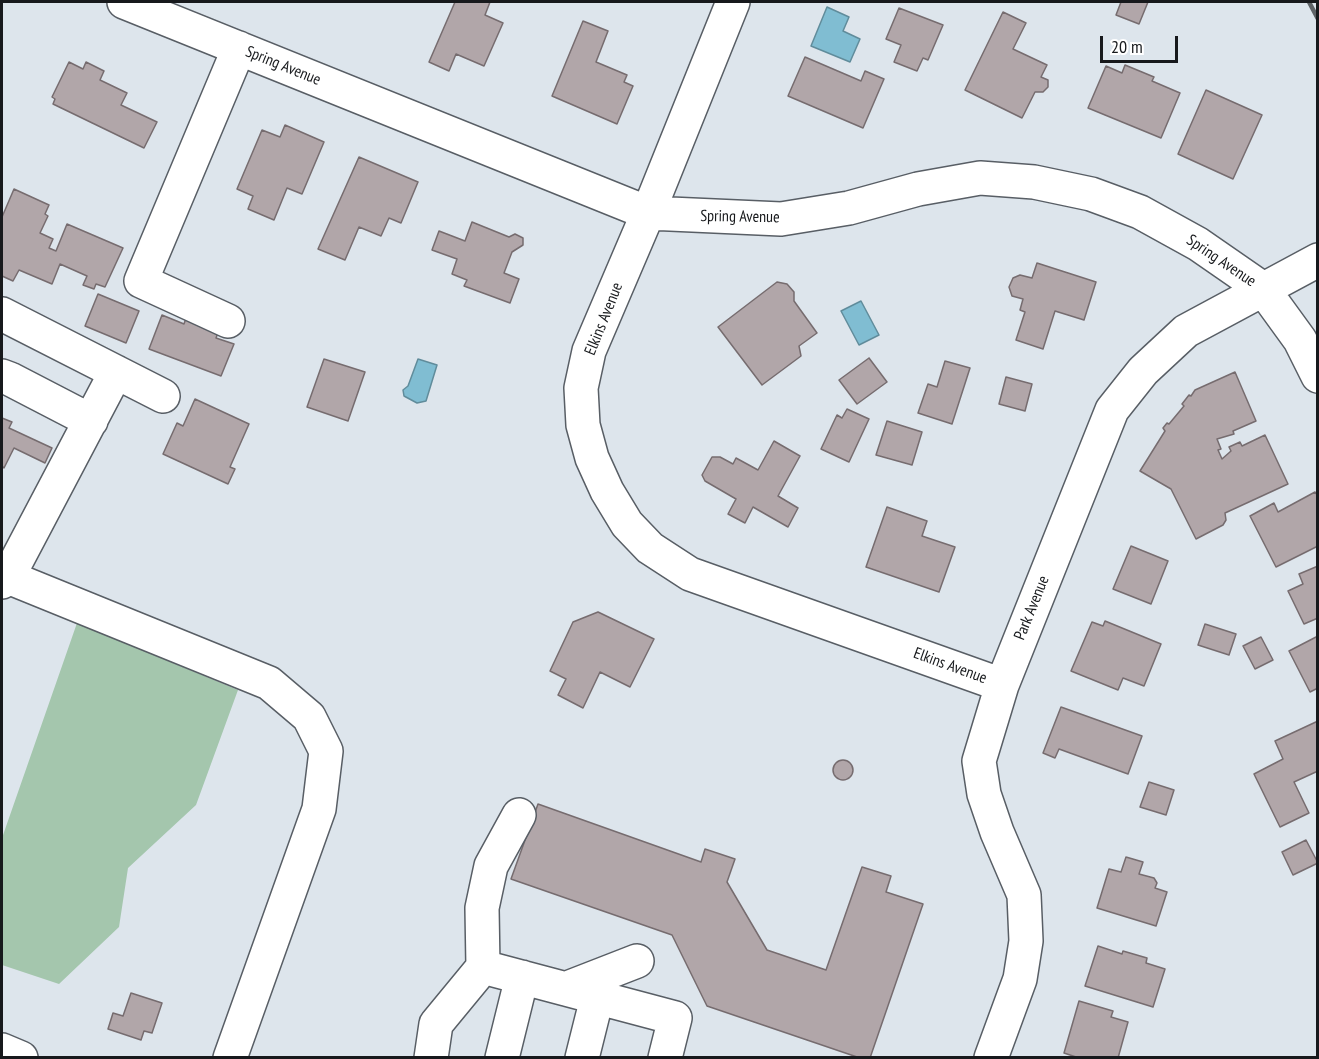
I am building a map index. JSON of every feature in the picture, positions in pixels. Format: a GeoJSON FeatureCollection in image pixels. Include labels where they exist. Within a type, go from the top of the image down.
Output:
{"type":"FeatureCollection","features":[{"type":"Feature","properties":{"kind":"street","name":"Spring Avenue"},"geometry":{"type":"LineString","coordinates":[[124,2],[648,213],[781,219],[849,208],[918,189],[980,178],[1034,182],[1091,194],[1140,212],[1198,244],[1263,289],[1300,340],[1317,376]]}},
{"type":"Feature","properties":{"kind":"street","name":"Elkins Avenue"},"geometry":{"type":"LineString","coordinates":[[734,2],[589,351],[581,388],[583,425],[592,458],[607,491],[627,524],[650,548],[690,574],[1002,685]]}},
{"type":"Feature","properties":{"kind":"street"},"geometry":{"type":"LineString","coordinates":[[228,321],[141,281],[239,48]]}},
{"type":"Feature","properties":{"kind":"street","name":"Park Avenue"},"geometry":{"type":"LineString","coordinates":[[991,1058],[1020,979],[1026,941],[1023,895],[984,794],[979,761],[1002,685],[1112,410],[1143,371],[1186,331],[1317,260]]}},
{"type":"Feature","properties":{"kind":"street"},"geometry":{"type":"LineString","coordinates":[[2,314],[163,396]]}},
{"type":"Feature","properties":{"kind":"street"},"geometry":{"type":"LineString","coordinates":[[116,372],[4,578],[269,684],[309,717],[326,751],[319,809],[230,1058]]}},
{"type":"Feature","properties":{"kind":"street"},"geometry":{"type":"LineString","coordinates":[[2,376],[91,421]]}},
{"type":"Feature","properties":{"kind":"street"},"geometry":{"type":"LineString","coordinates":[[431,1058],[436,1024],[483,967],[482,908],[491,866],[519,815]]}},
{"type":"Feature","properties":{"kind":"street"},"geometry":{"type":"LineString","coordinates":[[565,989],[637,961]]}},
{"type":"Feature","properties":{"kind":"street"},"geometry":{"type":"LineString","coordinates":[[483,967],[675,1018],[665,1058]]}},
{"type":"Feature","properties":{"kind":"street"},"geometry":{"type":"LineString","coordinates":[[502,1058],[522,977]]}},
{"type":"Feature","properties":{"kind":"street"},"geometry":{"type":"LineString","coordinates":[[582,1058],[597,998]]}},
{"type":"Feature","properties":{"kind":"street"},"geometry":{"type":"LineString","coordinates":[[2,1050],[21,1058]]}},
{"type":"Feature","properties":{"kind":"green space"},"geometry":{"type":"Polygon","coordinates":[[[77,623],[238,690],[196,805],[128,868],[119,927],[59,984],[2,965],[2,838],[77,623]]]}},
{"type":"Feature","properties":{"kind":"water"},"geometry":{"type":"Polygon","coordinates":[[[827,7],[849,17],[843,31],[860,39],[850,62],[811,46],[827,7]]]}},
{"type":"Feature","properties":{"kind":"water"},"geometry":{"type":"Polygon","coordinates":[[[861,301],[879,335],[859,345],[841,311],[861,301]]]}},
{"type":"Feature","properties":{"kind":"water"},"geometry":{"type":"Polygon","coordinates":[[[418,359],[437,365],[426,401],[417,403],[404,396],[403,390],[408,386],[418,359]]]}},
{"type":"Feature","properties":{"kind":"building"},"geometry":{"type":"Polygon","coordinates":[[[455,2],[490,2],[485,15],[503,23],[484,66],[456,54],[449,71],[429,62],[455,2]]]}},
{"type":"Feature","properties":{"kind":"building"},"geometry":{"type":"Polygon","coordinates":[[[1121,2],[1148,2],[1139,24],[1116,15],[1121,2]]]}},
{"type":"Feature","properties":{"kind":"building"},"geometry":{"type":"Polygon","coordinates":[[[899,8],[943,25],[928,60],[923,58],[917,71],[894,62],[901,45],[886,39],[899,8]]]}},
{"type":"Feature","properties":{"kind":"building"},"geometry":{"type":"Polygon","coordinates":[[[1003,12],[1026,23],[1013,49],[1047,65],[1041,77],[1048,80],[1048,87],[1043,92],[1035,92],[1022,118],[965,90],[1003,12]]]}},
{"type":"Feature","properties":{"kind":"building"},"geometry":{"type":"Polygon","coordinates":[[[583,21],[608,31],[596,62],[627,75],[624,82],[633,86],[617,124],[552,96],[583,21]]]}},
{"type":"Feature","properties":{"kind":"building"},"geometry":{"type":"Polygon","coordinates":[[[805,57],[861,81],[865,71],[884,79],[863,128],[788,96],[805,57]]]}},
{"type":"Feature","properties":{"kind":"building"},"geometry":{"type":"Polygon","coordinates":[[[69,62],[83,69],[86,62],[104,71],[100,80],[127,93],[121,105],[157,122],[144,148],[53,104],[55,99],[52,97],[69,62]]]}},
{"type":"Feature","properties":{"kind":"building"},"geometry":{"type":"Polygon","coordinates":[[[1125,65],[1154,77],[1152,81],[1180,93],[1161,138],[1088,108],[1106,66],[1122,73],[1125,65]]]}},
{"type":"Feature","properties":{"kind":"building"},"geometry":{"type":"Polygon","coordinates":[[[1206,90],[1262,115],[1233,179],[1178,154],[1206,90]]]}},
{"type":"Feature","properties":{"kind":"building"},"geometry":{"type":"Polygon","coordinates":[[[285,125],[324,142],[302,194],[287,188],[274,220],[248,209],[253,196],[237,189],[262,130],[280,137],[285,125]]]}},
{"type":"Feature","properties":{"kind":"building"},"geometry":{"type":"Polygon","coordinates":[[[359,157],[418,182],[401,223],[389,218],[381,236],[359,227],[345,260],[318,249],[359,157]]]}},
{"type":"Feature","properties":{"kind":"building"},"geometry":{"type":"Polygon","coordinates":[[[14,189],[49,205],[45,214],[48,216],[40,233],[53,239],[49,248],[56,251],[67,224],[123,248],[105,287],[96,284],[94,289],[83,285],[87,276],[60,264],[52,284],[19,270],[13,281],[2,276],[2,217],[14,189]]]}},
{"type":"Feature","properties":{"kind":"building"},"geometry":{"type":"Polygon","coordinates":[[[472,222],[509,237],[515,234],[523,238],[523,245],[512,252],[504,273],[519,279],[510,303],[464,286],[467,280],[452,274],[457,259],[432,250],[439,231],[465,241],[472,222]]]}},
{"type":"Feature","properties":{"kind":"building"},"geometry":{"type":"Polygon","coordinates":[[[1037,263],[1096,282],[1084,320],[1055,311],[1043,349],[1016,340],[1025,312],[1020,310],[1023,299],[1012,296],[1009,287],[1013,278],[1020,275],[1032,278],[1037,263]]]}},
{"type":"Feature","properties":{"kind":"building"},"geometry":{"type":"Polygon","coordinates":[[[777,282],[787,284],[794,292],[794,301],[817,333],[799,346],[801,356],[762,385],[718,327],[777,282]]]}},
{"type":"Feature","properties":{"kind":"building"},"geometry":{"type":"Polygon","coordinates":[[[98,294],[139,311],[126,343],[85,326],[98,294]]]}},
{"type":"Feature","properties":{"kind":"building"},"geometry":{"type":"Polygon","coordinates":[[[162,315],[184,324],[186,318],[219,330],[216,338],[234,344],[221,376],[149,349],[162,315]]]}},
{"type":"Feature","properties":{"kind":"building"},"geometry":{"type":"Polygon","coordinates":[[[869,358],[887,382],[857,404],[839,380],[869,358]]]}},
{"type":"Feature","properties":{"kind":"building"},"geometry":{"type":"Polygon","coordinates":[[[324,359],[365,372],[348,421],[307,407],[324,359]]]}},
{"type":"Feature","properties":{"kind":"building"},"geometry":{"type":"Polygon","coordinates":[[[945,361],[970,368],[952,424],[918,413],[928,384],[937,387],[945,361]]]}},
{"type":"Feature","properties":{"kind":"building"},"geometry":{"type":"Polygon","coordinates":[[[1235,372],[1256,421],[1233,431],[1234,434],[1217,439],[1222,459],[1231,451],[1229,447],[1240,442],[1242,446],[1265,435],[1288,484],[1225,513],[1226,520],[1223,525],[1196,539],[1171,489],[1140,471],[1165,431],[1163,428],[1184,406],[1182,404],[1189,395],[1235,372]]]}},
{"type":"Feature","properties":{"kind":"building"},"geometry":{"type":"Polygon","coordinates":[[[1006,377],[1032,384],[1025,411],[999,404],[1006,377]]]}},
{"type":"Feature","properties":{"kind":"building"},"geometry":{"type":"Polygon","coordinates":[[[195,399],[249,424],[230,467],[235,469],[228,484],[163,454],[177,423],[183,426],[195,399]]]}},
{"type":"Feature","properties":{"kind":"building"},"geometry":{"type":"Polygon","coordinates":[[[847,409],[869,419],[849,462],[821,449],[837,415],[842,418],[847,409]]]}},
{"type":"Feature","properties":{"kind":"building"},"geometry":{"type":"Polygon","coordinates":[[[2,418],[12,422],[9,428],[52,448],[45,463],[14,448],[4,468],[2,466],[2,418]]]}},
{"type":"Feature","properties":{"kind":"building"},"geometry":{"type":"Polygon","coordinates":[[[887,421],[922,432],[912,465],[876,455],[887,421]]]}},
{"type":"Feature","properties":{"kind":"building"},"geometry":{"type":"Polygon","coordinates":[[[774,441],[800,456],[778,496],[798,508],[788,527],[753,507],[745,523],[728,514],[736,499],[705,481],[702,475],[712,457],[720,457],[733,464],[736,458],[758,470],[774,441]]]}},
{"type":"Feature","properties":{"kind":"building"},"geometry":{"type":"Polygon","coordinates":[[[1315,492],[1318,496],[1318,546],[1276,567],[1250,516],[1274,503],[1278,512],[1315,492]]]}},
{"type":"Feature","properties":{"kind":"building"},"geometry":{"type":"Polygon","coordinates":[[[887,507],[927,521],[922,536],[955,547],[939,592],[866,567],[887,507]]]}},
{"type":"Feature","properties":{"kind":"building"},"geometry":{"type":"Polygon","coordinates":[[[1131,546],[1168,561],[1151,604],[1113,589],[1131,546]]]}},
{"type":"Feature","properties":{"kind":"building"},"geometry":{"type":"Polygon","coordinates":[[[1318,566],[1318,618],[1304,624],[1288,591],[1303,584],[1299,574],[1318,566]]]}},
{"type":"Feature","properties":{"kind":"building"},"geometry":{"type":"Polygon","coordinates":[[[598,612],[654,639],[630,687],[600,672],[583,708],[558,695],[566,679],[550,671],[573,622],[598,612]]]}},
{"type":"Feature","properties":{"kind":"building"},"geometry":{"type":"Polygon","coordinates":[[[1105,621],[1161,644],[1144,686],[1123,678],[1118,690],[1071,671],[1092,622],[1103,626],[1105,621]]]}},
{"type":"Feature","properties":{"kind":"building"},"geometry":{"type":"Polygon","coordinates":[[[1205,624],[1236,634],[1229,655],[1198,645],[1205,624]]]}},
{"type":"Feature","properties":{"kind":"building"},"geometry":{"type":"Polygon","coordinates":[[[1318,636],[1318,688],[1310,692],[1289,651],[1318,636]]]}},
{"type":"Feature","properties":{"kind":"building"},"geometry":{"type":"Polygon","coordinates":[[[1261,637],[1273,660],[1255,669],[1243,646],[1261,637]]]}},
{"type":"Feature","properties":{"kind":"building"},"geometry":{"type":"Polygon","coordinates":[[[1061,707],[1142,736],[1128,774],[1059,749],[1055,758],[1043,753],[1061,707]]]}},
{"type":"Feature","properties":{"kind":"building"},"geometry":{"type":"Polygon","coordinates":[[[1318,721],[1318,771],[1294,782],[1309,813],[1280,827],[1254,774],[1283,759],[1275,741],[1318,721]]]}},
{"type":"Feature","properties":{"kind":"building"},"geometry":{"type":"Polygon","coordinates":[[[843,760],[850,763],[853,770],[850,777],[843,780],[836,777],[833,770],[836,763],[843,760]]]}},
{"type":"Feature","properties":{"kind":"building"},"geometry":{"type":"Polygon","coordinates":[[[1149,782],[1174,790],[1166,815],[1140,807],[1149,782]]]}},
{"type":"Feature","properties":{"kind":"building"},"geometry":{"type":"Polygon","coordinates":[[[538,804],[701,862],[705,849],[735,859],[727,882],[767,950],[826,970],[862,867],[891,876],[886,892],[923,904],[870,1058],[860,1058],[707,1006],[672,935],[511,879],[538,804]]]}},
{"type":"Feature","properties":{"kind":"building"},"geometry":{"type":"Polygon","coordinates":[[[1306,840],[1318,863],[1293,875],[1282,852],[1306,840]]]}},
{"type":"Feature","properties":{"kind":"building"},"geometry":{"type":"Polygon","coordinates":[[[1126,857],[1143,862],[1139,874],[1154,878],[1157,883],[1155,888],[1167,892],[1156,926],[1097,908],[1109,869],[1121,872],[1126,857]]]}},
{"type":"Feature","properties":{"kind":"building"},"geometry":{"type":"Polygon","coordinates":[[[1098,946],[1122,954],[1123,951],[1147,958],[1146,963],[1165,969],[1153,1007],[1085,986],[1098,946]]]}},
{"type":"Feature","properties":{"kind":"building"},"geometry":{"type":"Polygon","coordinates":[[[131,993],[162,1003],[152,1033],[144,1031],[141,1040],[108,1029],[113,1013],[123,1016],[131,993]]]}},
{"type":"Feature","properties":{"kind":"building"},"geometry":{"type":"Polygon","coordinates":[[[1079,1001],[1113,1011],[1111,1017],[1128,1022],[1118,1058],[1079,1058],[1064,1053],[1079,1001]]]}},
{"type":"Feature","properties":{"kind":"railway"},"geometry":{"type":"LineString","coordinates":[[1309,2],[1318,19]]}}]}
